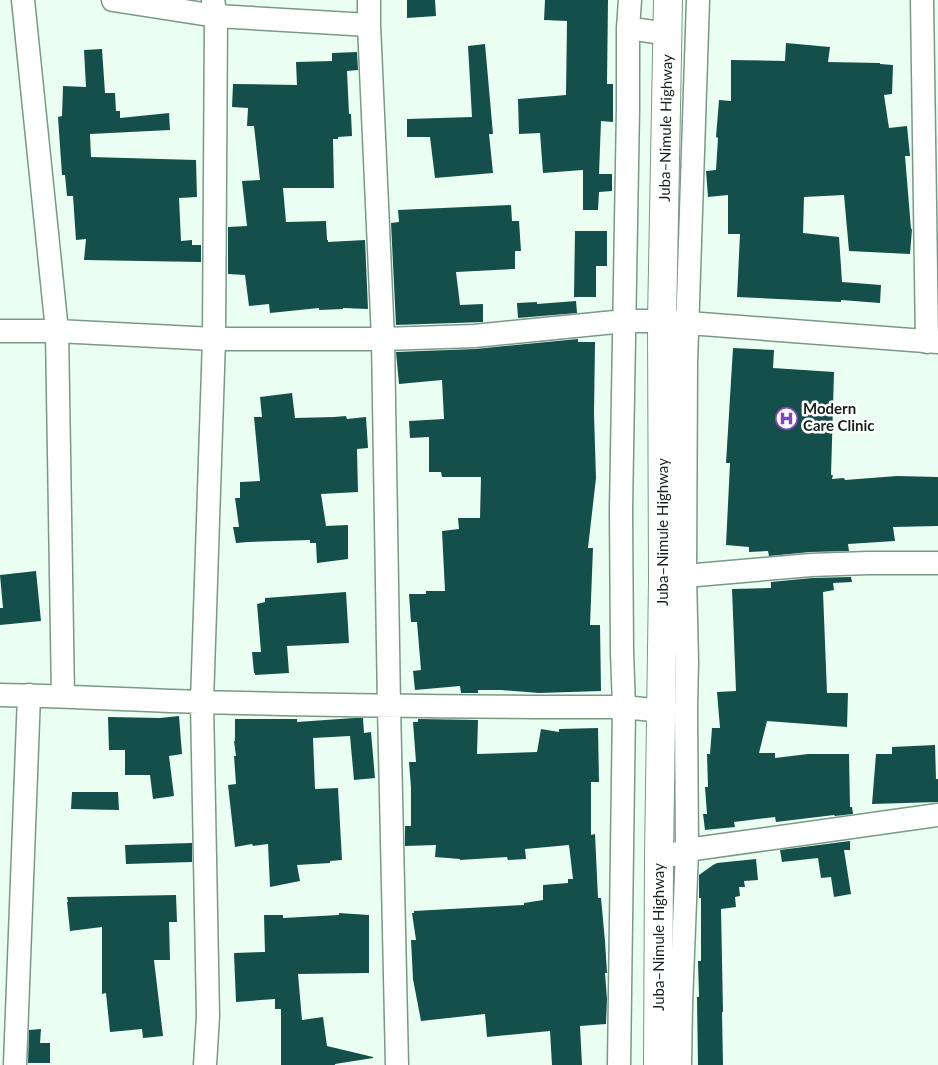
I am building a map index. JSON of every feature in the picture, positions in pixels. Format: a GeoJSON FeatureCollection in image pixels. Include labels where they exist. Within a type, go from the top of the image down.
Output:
{"type":"FeatureCollection","features":[{"type":"Feature","properties":{"kind":"main road","name":"Juba–Nimule Highway"},"geometry":{"type":"LineString","coordinates":[[658,1065],[662,711],[674,578],[674,321],[667,34],[668,0]]}},
{"type":"Feature","properties":{"kind":"street"},"geometry":{"type":"LineString","coordinates":[[23,0],[57,331],[63,696]]}},
{"type":"Feature","properties":{"kind":"street"},"geometry":{"type":"LineString","coordinates":[[113,0],[214,8],[369,25]]}},
{"type":"Feature","properties":{"kind":"street"},"geometry":{"type":"LineString","coordinates":[[369,0],[383,339],[397,1065]]}},
{"type":"Feature","properties":{"kind":"street"},"geometry":{"type":"LineString","coordinates":[[619,1065],[624,707],[622,510],[628,28],[630,0]]}},
{"type":"Feature","properties":{"kind":"street"},"geometry":{"type":"LineString","coordinates":[[674,321],[698,0]]}},
{"type":"Feature","properties":{"kind":"street"},"geometry":{"type":"LineString","coordinates":[[0,331],[57,331],[214,339],[383,339],[474,336],[625,321],[674,321],[933,342],[922,0]]}},
{"type":"Feature","properties":{"kind":"street"},"geometry":{"type":"LineString","coordinates":[[206,1065],[208,1016],[202,702],[214,339],[214,8]]}},
{"type":"Feature","properties":{"kind":"street"},"geometry":{"type":"LineString","coordinates":[[628,28],[667,34]]}},
{"type":"Feature","properties":{"kind":"street"},"geometry":{"type":"LineString","coordinates":[[680,1065],[687,850],[687,662],[674,578],[812,565],[938,563]]}},
{"type":"Feature","properties":{"kind":"street"},"geometry":{"type":"LineString","coordinates":[[0,695],[389,706],[624,707],[662,711]]}},
{"type":"Feature","properties":{"kind":"street"},"geometry":{"type":"LineString","coordinates":[[15,1065],[28,696]]}},
{"type":"Feature","properties":{"kind":"street"},"geometry":{"type":"LineString","coordinates":[[659,858],[687,850],[938,815]]}},
{"type":"Feature","properties":{"kind":"building"},"geometry":{"type":"Polygon","coordinates":[[[407,0],[435,0],[436,16],[407,18],[407,0]]]}},
{"type":"Feature","properties":{"kind":"building"},"geometry":{"type":"Polygon","coordinates":[[[545,0],[608,0],[607,84],[613,84],[613,122],[601,121],[599,174],[612,174],[612,191],[599,192],[598,210],[583,210],[583,170],[543,173],[540,133],[519,134],[518,99],[566,95],[567,21],[544,20],[545,0]]]}},
{"type":"Feature","properties":{"kind":"building"},"geometry":{"type":"Polygon","coordinates":[[[786,43],[830,47],[828,62],[893,65],[892,94],[884,95],[889,128],[907,126],[910,156],[905,156],[912,229],[910,254],[849,251],[844,195],[804,197],[803,233],[839,237],[842,282],[881,285],[880,303],[737,297],[740,234],[728,234],[728,195],[708,197],[706,171],[716,170],[719,100],[731,101],[731,60],[785,61],[786,43]]]}},
{"type":"Feature","properties":{"kind":"building"},"geometry":{"type":"Polygon","coordinates":[[[485,44],[493,134],[489,134],[493,173],[435,178],[430,137],[407,137],[407,119],[472,117],[468,46],[485,44]]]}},
{"type":"Feature","properties":{"kind":"building"},"geometry":{"type":"Polygon","coordinates":[[[102,49],[105,93],[115,93],[116,111],[120,111],[120,118],[169,113],[170,130],[90,134],[91,157],[196,160],[197,197],[179,198],[181,241],[192,240],[192,245],[201,245],[201,262],[84,260],[86,239],[76,240],[73,196],[67,196],[65,175],[62,175],[58,117],[62,116],[63,86],[86,87],[84,50],[102,49]]]}},
{"type":"Feature","properties":{"kind":"building"},"geometry":{"type":"Polygon","coordinates":[[[357,52],[358,70],[347,71],[352,136],[333,139],[334,188],[283,188],[286,222],[326,221],[328,242],[365,240],[368,309],[343,308],[319,310],[319,308],[270,313],[269,304],[249,306],[245,275],[228,274],[228,227],[247,226],[242,181],[260,180],[254,126],[247,126],[248,108],[232,107],[233,84],[297,85],[296,62],[332,61],[332,53],[357,52]]]}},
{"type":"Feature","properties":{"kind":"building"},"geometry":{"type":"Polygon","coordinates":[[[511,205],[512,221],[519,221],[521,251],[515,251],[515,269],[456,272],[460,305],[483,304],[483,322],[396,325],[391,223],[399,222],[398,210],[511,205]]]}},
{"type":"Feature","properties":{"kind":"building"},"geometry":{"type":"Polygon","coordinates":[[[575,231],[607,231],[607,266],[596,266],[596,297],[574,297],[575,231]]]}},
{"type":"Feature","properties":{"kind":"building"},"geometry":{"type":"Polygon","coordinates":[[[576,301],[577,313],[518,318],[517,303],[537,302],[537,304],[576,301]]]}},
{"type":"Feature","properties":{"kind":"building"},"geometry":{"type":"Polygon","coordinates":[[[578,339],[578,342],[595,342],[594,414],[596,478],[588,548],[593,548],[590,625],[600,625],[601,691],[539,693],[478,690],[478,693],[461,693],[460,686],[415,690],[413,671],[421,670],[417,622],[411,622],[409,594],[426,594],[426,591],[445,591],[442,531],[459,529],[458,518],[480,518],[481,477],[442,477],[441,472],[429,472],[429,437],[410,438],[409,421],[444,419],[442,380],[399,384],[396,352],[475,349],[578,339]]]}},
{"type":"Feature","properties":{"kind":"building"},"geometry":{"type":"Polygon","coordinates":[[[733,348],[774,350],[773,368],[834,372],[832,479],[844,478],[845,480],[897,476],[938,477],[938,526],[893,527],[895,541],[848,544],[849,551],[769,556],[768,551],[749,552],[749,547],[726,545],[730,463],[726,463],[733,348]]]}},
{"type":"Feature","properties":{"kind":"building"},"geometry":{"type":"Polygon","coordinates":[[[292,393],[295,418],[346,416],[347,419],[366,417],[368,448],[357,449],[358,492],[321,494],[326,526],[348,525],[348,559],[317,563],[316,543],[310,543],[310,540],[236,543],[233,527],[239,527],[235,498],[240,498],[240,482],[260,481],[254,417],[262,417],[260,397],[292,393]]]}},
{"type":"Feature","properties":{"kind":"building"},"geometry":{"type":"Polygon","coordinates":[[[36,571],[41,621],[0,625],[0,608],[3,608],[0,575],[36,571]]]}},
{"type":"Feature","properties":{"kind":"building"},"geometry":{"type":"Polygon","coordinates":[[[851,577],[852,582],[833,583],[834,590],[823,592],[827,693],[848,693],[847,727],[767,721],[759,753],[775,753],[775,758],[808,754],[849,754],[850,807],[852,807],[853,814],[776,822],[775,817],[734,822],[735,827],[705,830],[703,814],[707,814],[705,787],[708,787],[707,754],[710,754],[712,728],[720,728],[717,692],[736,691],[732,589],[771,588],[771,582],[851,577]]]}},
{"type":"Feature","properties":{"kind":"building"},"geometry":{"type":"Polygon","coordinates":[[[346,592],[349,643],[287,646],[289,673],[255,675],[252,652],[261,652],[257,604],[265,602],[265,598],[346,592]]]}},
{"type":"Feature","properties":{"kind":"building"},"geometry":{"type":"Polygon","coordinates":[[[179,716],[182,754],[169,756],[174,796],[153,799],[150,775],[125,775],[125,750],[109,750],[108,717],[160,718],[179,716]]]}},
{"type":"Feature","properties":{"kind":"building"},"geometry":{"type":"Polygon","coordinates":[[[363,718],[364,733],[371,732],[375,778],[354,780],[350,736],[313,738],[315,789],[338,788],[342,860],[330,861],[330,863],[297,865],[300,881],[270,887],[268,844],[235,847],[228,785],[236,784],[234,756],[236,756],[234,741],[235,719],[297,719],[297,722],[363,718]]]}},
{"type":"Feature","properties":{"kind":"building"},"geometry":{"type":"Polygon","coordinates":[[[418,719],[478,720],[477,754],[537,752],[541,729],[559,732],[559,729],[598,728],[599,782],[591,782],[591,835],[595,834],[598,898],[601,898],[605,941],[607,973],[605,973],[606,1024],[580,1026],[582,1065],[552,1065],[550,1031],[487,1037],[485,1014],[421,1021],[413,979],[411,940],[416,940],[412,913],[414,911],[524,905],[524,903],[543,900],[543,885],[568,883],[568,879],[573,879],[569,845],[525,849],[526,859],[508,860],[507,857],[460,860],[435,857],[436,845],[405,846],[405,826],[411,826],[409,762],[416,762],[413,722],[418,722],[418,719]]]}},
{"type":"Feature","properties":{"kind":"building"},"geometry":{"type":"Polygon","coordinates":[[[935,745],[938,802],[872,804],[876,754],[892,754],[892,747],[935,745]]]}},
{"type":"Feature","properties":{"kind":"building"},"geometry":{"type":"Polygon","coordinates":[[[72,792],[118,792],[119,810],[71,809],[72,792]]]}},
{"type":"Feature","properties":{"kind":"building"},"geometry":{"type":"Polygon","coordinates":[[[850,841],[850,850],[844,850],[851,894],[834,897],[831,877],[821,878],[818,858],[782,862],[780,850],[850,841]]]}},
{"type":"Feature","properties":{"kind":"building"},"geometry":{"type":"Polygon","coordinates":[[[192,843],[192,862],[126,864],[125,845],[192,843]]]}},
{"type":"Feature","properties":{"kind":"building"},"geometry":{"type":"Polygon","coordinates":[[[756,859],[758,880],[744,881],[745,887],[739,887],[740,896],[735,897],[736,907],[721,909],[723,1065],[698,1065],[698,961],[701,961],[699,875],[717,863],[756,859]]]}},
{"type":"Feature","properties":{"kind":"building"},"geometry":{"type":"Polygon","coordinates":[[[176,895],[177,922],[169,922],[170,960],[154,960],[163,1036],[143,1038],[142,1029],[110,1032],[106,993],[102,994],[102,927],[70,931],[67,897],[176,895]]]}},
{"type":"Feature","properties":{"kind":"building"},"geometry":{"type":"Polygon","coordinates":[[[339,913],[369,915],[369,973],[298,974],[302,1020],[323,1017],[327,1046],[373,1058],[335,1065],[281,1065],[281,1009],[275,1009],[275,999],[236,1002],[234,953],[265,952],[264,915],[283,915],[283,918],[339,915],[339,913]]]}},
{"type":"Feature","properties":{"kind":"building"},"geometry":{"type":"Polygon","coordinates":[[[41,1029],[40,1043],[50,1043],[50,1063],[28,1063],[29,1030],[41,1029]]]}},
{"type":"Feature","properties":{"kind":"place","name":"Modern Care Clinic"},"geometry":{"type":"Point","coordinates":[787,418]}}]}
